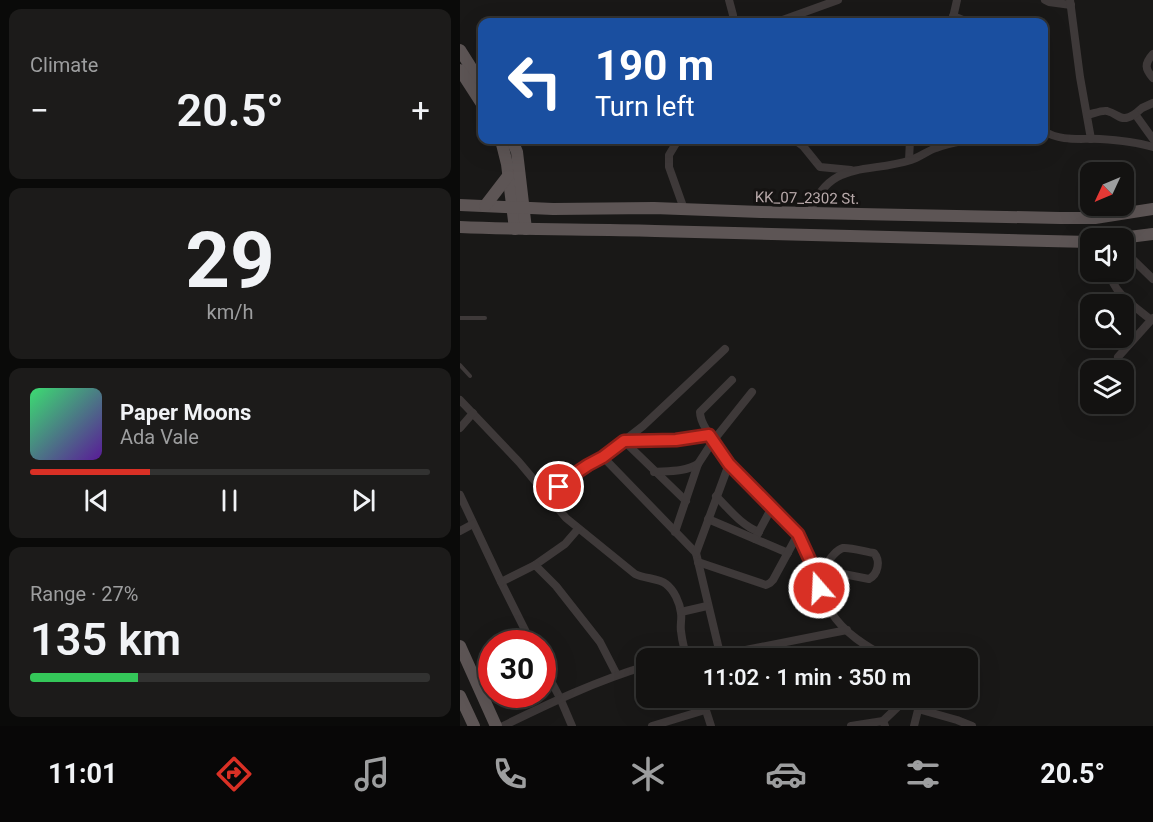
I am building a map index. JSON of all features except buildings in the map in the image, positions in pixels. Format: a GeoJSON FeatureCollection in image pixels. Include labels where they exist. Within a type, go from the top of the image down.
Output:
{"type":"FeatureCollection","features":[{"type":"Feature","properties":{"kind":"main road"},"geometry":{"type":"LineString","coordinates":[[460,50],[464,86],[478,100]]}},
{"type":"Feature","properties":{"kind":"main road"},"geometry":{"type":"LineString","coordinates":[[463,67],[478,81]]}},
{"type":"Feature","properties":{"kind":"main road"},"geometry":{"type":"LineString","coordinates":[[502,144],[508,176],[518,207],[521,229]]}},
{"type":"Feature","properties":{"kind":"main road"},"geometry":{"type":"LineString","coordinates":[[514,144],[517,153],[520,183],[518,207]]}},
{"type":"Feature","properties":{"kind":"main road"},"geometry":{"type":"LineString","coordinates":[[485,206],[508,176]]}},
{"type":"Feature","properties":{"kind":"main road"},"geometry":{"type":"LineString","coordinates":[[520,183],[534,199],[558,209]]}},
{"type":"Feature","properties":{"kind":"main road","name":"KK_07_2302 St."},"geometry":{"type":"LineString","coordinates":[[460,205],[558,209],[654,208],[1095,218],[1153,209]]}},
{"type":"Feature","properties":{"kind":"main road"},"geometry":{"type":"LineString","coordinates":[[460,227],[1080,242]]}},
{"type":"Feature","properties":{"kind":"main road"},"geometry":{"type":"LineString","coordinates":[[1134,237],[1153,234]]}},
{"type":"Feature","properties":{"kind":"main road"},"geometry":{"type":"LineString","coordinates":[[460,646],[478,686]]}},
{"type":"Feature","properties":{"kind":"main road"},"geometry":{"type":"LineString","coordinates":[[460,696],[471,720],[488,708],[496,726]]}},
{"type":"Feature","properties":{"kind":"street"},"geometry":{"type":"LineString","coordinates":[[729,0],[733,18]]}},
{"type":"Feature","properties":{"kind":"street"},"geometry":{"type":"LineString","coordinates":[[789,18],[838,0]]}},
{"type":"Feature","properties":{"kind":"street"},"geometry":{"type":"LineString","coordinates":[[952,18],[957,0]]}},
{"type":"Feature","properties":{"kind":"street"},"geometry":{"type":"LineString","coordinates":[[1045,0],[1070,3],[1091,139]]}},
{"type":"Feature","properties":{"kind":"street"},"geometry":{"type":"LineString","coordinates":[[1153,54],[1145,66],[1153,78]]}},
{"type":"Feature","properties":{"kind":"street"},"geometry":{"type":"LineString","coordinates":[[1087,115],[1103,111],[1126,119],[1153,103]]}},
{"type":"Feature","properties":{"kind":"street"},"geometry":{"type":"LineString","coordinates":[[1135,114],[1153,139]]}},
{"type":"Feature","properties":{"kind":"street"},"geometry":{"type":"LineString","coordinates":[[1048,134],[1063,138],[1102,139],[1153,147]]}},
{"type":"Feature","properties":{"kind":"street"},"geometry":{"type":"LineString","coordinates":[[676,144],[670,155],[669,167],[684,209]]}},
{"type":"Feature","properties":{"kind":"street"},"geometry":{"type":"LineString","coordinates":[[800,144],[820,167],[851,170],[909,160],[942,144]]}},
{"type":"Feature","properties":{"kind":"street"},"geometry":{"type":"LineString","coordinates":[[909,160],[910,144]]}},
{"type":"Feature","properties":{"kind":"street"},"geometry":{"type":"LineString","coordinates":[[810,213],[814,201],[828,183],[851,170]]}},
{"type":"Feature","properties":{"kind":"street"},"geometry":{"type":"LineString","coordinates":[[1134,261],[1153,279]]}},
{"type":"Feature","properties":{"kind":"street"},"geometry":{"type":"LineString","coordinates":[[1118,357],[1152,319],[1134,305]]}},
{"type":"Feature","properties":{"kind":"street"},"geometry":{"type":"LineString","coordinates":[[548,496],[570,477],[624,441],[725,350]]}},
{"type":"Feature","properties":{"kind":"street"},"geometry":{"type":"LineString","coordinates":[[732,380],[700,412],[711,438],[729,464],[798,534],[819,571],[819,588],[832,613],[847,630],[870,648]]}},
{"type":"Feature","properties":{"kind":"street"},"geometry":{"type":"LineString","coordinates":[[675,532],[698,464],[711,438],[752,392]]}},
{"type":"Feature","properties":{"kind":"street"},"geometry":{"type":"LineString","coordinates":[[460,400],[578,529],[635,574],[667,584],[677,599],[681,612],[681,634],[685,648]]}},
{"type":"Feature","properties":{"kind":"street"},"geometry":{"type":"LineString","coordinates":[[460,428],[473,413]]}},
{"type":"Feature","properties":{"kind":"street"},"geometry":{"type":"LineString","coordinates":[[624,441],[711,438]]}},
{"type":"Feature","properties":{"kind":"street"},"geometry":{"type":"LineString","coordinates":[[624,441],[686,501]]}},
{"type":"Feature","properties":{"kind":"street"},"geometry":{"type":"LineString","coordinates":[[603,457],[696,553]]}},
{"type":"Feature","properties":{"kind":"street"},"geometry":{"type":"LineString","coordinates":[[654,472],[684,470],[698,464]]}},
{"type":"Feature","properties":{"kind":"street"},"geometry":{"type":"LineString","coordinates":[[718,648],[696,553],[729,464]]}},
{"type":"Feature","properties":{"kind":"street"},"geometry":{"type":"LineString","coordinates":[[460,495],[525,630]]}},
{"type":"Feature","properties":{"kind":"street"},"geometry":{"type":"LineString","coordinates":[[716,496],[757,536]]}},
{"type":"Feature","properties":{"kind":"street"},"geometry":{"type":"LineString","coordinates":[[757,536],[772,507]]}},
{"type":"Feature","properties":{"kind":"street"},"geometry":{"type":"LineString","coordinates":[[708,519],[757,536],[788,553]]}},
{"type":"Feature","properties":{"kind":"street"},"geometry":{"type":"LineString","coordinates":[[460,531],[474,524]]}},
{"type":"Feature","properties":{"kind":"street"},"geometry":{"type":"LineString","coordinates":[[501,582],[535,565],[565,544],[578,529]]}},
{"type":"Feature","properties":{"kind":"street"},"geometry":{"type":"LineString","coordinates":[[698,562],[766,585],[770,584],[798,534]]}},
{"type":"Feature","properties":{"kind":"street"},"geometry":{"type":"LineString","coordinates":[[845,548],[874,553],[878,560],[877,570],[869,579],[819,571],[845,548]]}},
{"type":"Feature","properties":{"kind":"street"},"geometry":{"type":"LineString","coordinates":[[535,565],[556,586],[600,642],[617,675]]}},
{"type":"Feature","properties":{"kind":"street"},"geometry":{"type":"LineString","coordinates":[[681,612],[707,606]]}},
{"type":"Feature","properties":{"kind":"street"},"geometry":{"type":"LineString","coordinates":[[762,648],[847,630]]}},
{"type":"Feature","properties":{"kind":"street"},"geometry":{"type":"LineString","coordinates":[[503,726],[560,698],[636,669]]}},
{"type":"Feature","properties":{"kind":"street"},"geometry":{"type":"LineString","coordinates":[[556,690],[572,726]]}},
{"type":"Feature","properties":{"kind":"street"},"geometry":{"type":"LineString","coordinates":[[851,726],[884,723],[898,708]]}},
{"type":"Feature","properties":{"kind":"street"},"geometry":{"type":"LineString","coordinates":[[914,726],[918,709],[956,723],[972,726]]}},
{"type":"Feature","properties":{"kind":"street"},"geometry":{"type":"LineString","coordinates":[[652,726],[705,710],[711,726]]}},
{"type":"Feature","properties":{"kind":"lane"},"geometry":{"type":"LineString","coordinates":[[460,318],[485,318]]}},
{"type":"Feature","properties":{"kind":"lane"},"geometry":{"type":"LineString","coordinates":[[460,365],[470,376]]}},
{"type":"Feature","properties":{"kind":"route"},"geometry":{"type":"LineString","coordinates":[[559,487],[570,477],[624,441],[676,440],[709,435],[729,464],[798,534],[815,571],[819,588]]}}]}
